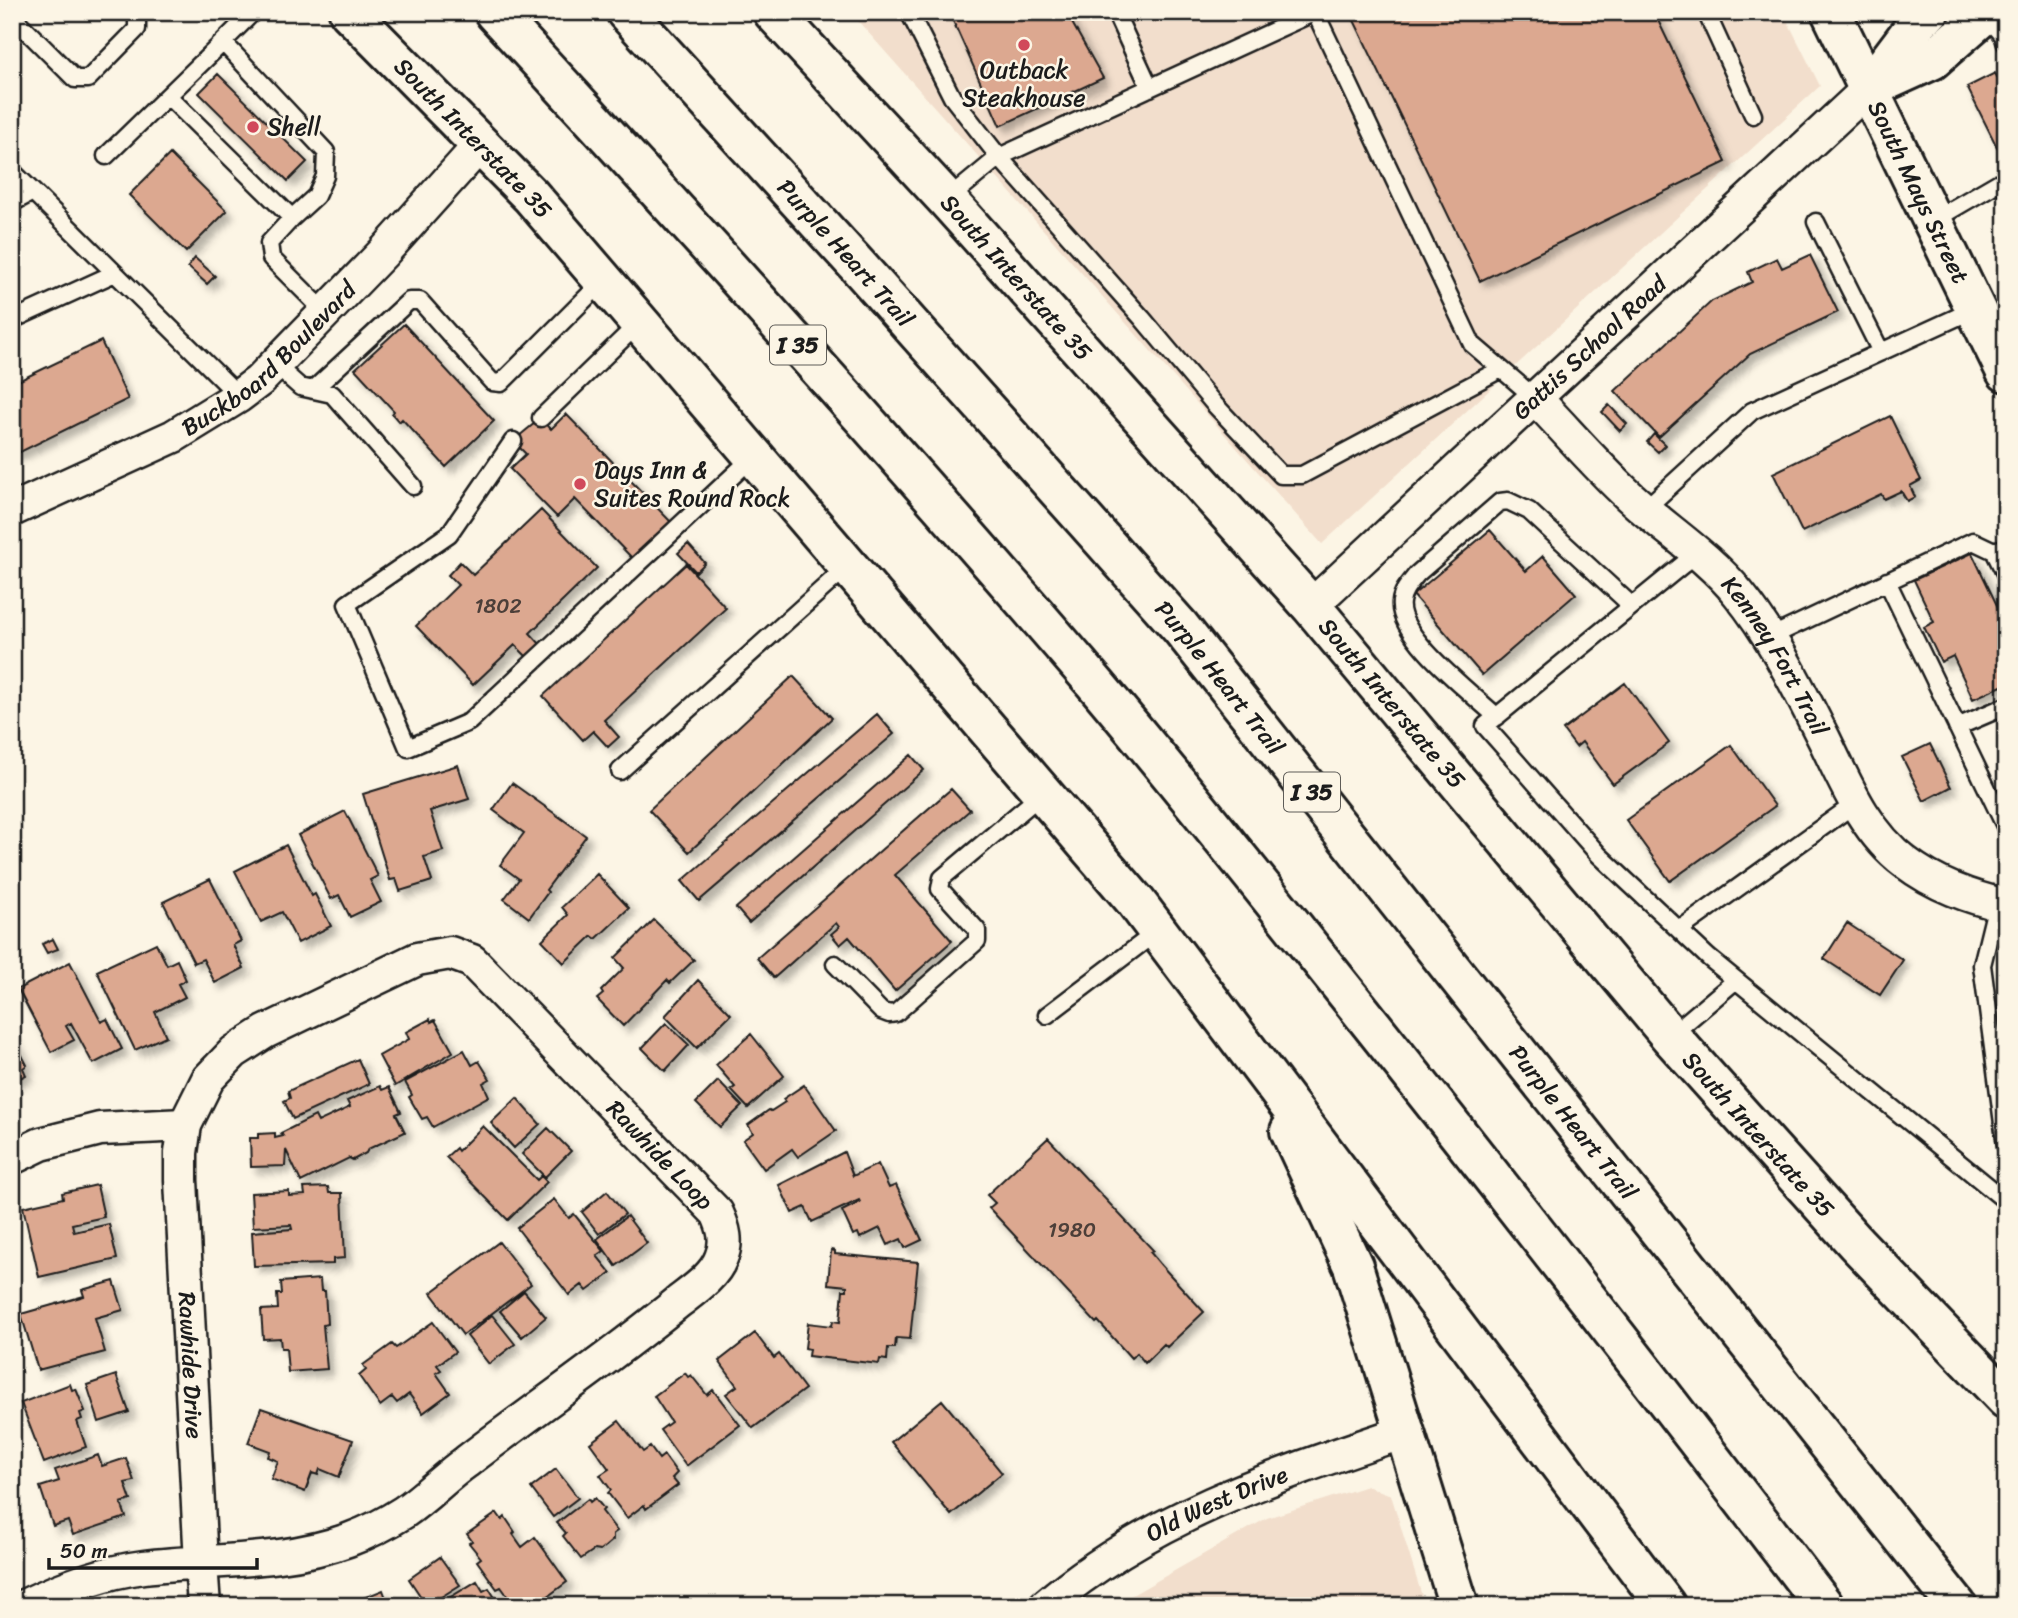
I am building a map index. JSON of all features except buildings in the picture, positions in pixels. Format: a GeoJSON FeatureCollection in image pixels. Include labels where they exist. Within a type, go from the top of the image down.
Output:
{"type":"FeatureCollection","features":[{"type":"Feature","properties":{"kind":"main road","name":"South Interstate 35"},"geometry":{"type":"LineString","coordinates":[[349,12],[531,196],[1158,930],[1666,1606]]}},
{"type":"Feature","properties":{"kind":"main road","name":"I 35"},"geometry":{"type":"LineString","coordinates":[[494,12],[892,449],[1095,684],[1448,1119],[1824,1606]]}},
{"type":"Feature","properties":{"kind":"main road","name":"Purple Heart Trail"},"geometry":{"type":"LineString","coordinates":[[626,12],[857,265],[1180,627],[1957,1606]]}},
{"type":"Feature","properties":{"kind":"main road","name":"South Interstate 35"},"geometry":{"type":"LineString","coordinates":[[773,12],[947,200],[1311,606],[1670,1036],[1856,1243],[2006,1399]]}},
{"type":"Feature","properties":{"kind":"main road","name":"South Mays Street"},"geometry":{"type":"LineString","coordinates":[[1831,12],[2006,372]]}},
{"type":"Feature","properties":{"kind":"main road","name":"Gattis School Road"},"geometry":{"type":"LineString","coordinates":[[1868,89],[1918,22],[1929,12]]}},
{"type":"Feature","properties":{"kind":"main road","name":"Gattis School Road"},"geometry":{"type":"LineString","coordinates":[[1868,89],[1932,60],[1993,23]]}},
{"type":"Feature","properties":{"kind":"main road","name":"South Interstate 35"},"geometry":{"type":"LineString","coordinates":[[1216,1006],[1281,1113],[1353,1266],[1459,1606]]}},
{"type":"Feature","properties":{"kind":"street","name":"Gattis School Road"},"geometry":{"type":"LineString","coordinates":[[1311,606],[1868,89]]}},
{"type":"Feature","properties":{"kind":"street","name":"Buckboard Boulevard"},"geometry":{"type":"LineString","coordinates":[[12,510],[174,436],[239,396],[274,365],[383,253],[480,145]]}},
{"type":"Feature","properties":{"kind":"street","name":"Kenney Fort Trail"},"geometry":{"type":"LineString","coordinates":[[1535,398],[1626,493],[1698,553],[1736,591],[1770,637],[1791,672],[1856,803],[1877,834],[1903,861],[1934,881],[1968,897],[2001,905]]}},
{"type":"Feature","properties":{"kind":"street","name":"Rawhide Loop"},"geometry":{"type":"LineString","coordinates":[[24,1606],[79,1583],[142,1567],[287,1556],[349,1540],[397,1516],[652,1324],[708,1277],[721,1260],[725,1237],[717,1213],[482,969],[472,961],[450,953],[417,959],[255,1038],[234,1052],[208,1079],[185,1125]]}},
{"type":"Feature","properties":{"kind":"street"},"geometry":{"type":"LineString","coordinates":[[12,1158],[41,1144],[100,1129],[185,1125]]}},
{"type":"Feature","properties":{"kind":"street","name":"Rawhide Drive"},"geometry":{"type":"LineString","coordinates":[[185,1125],[181,1180],[204,1606]]}},
{"type":"Feature","properties":{"kind":"street","name":"Old West Drive"},"geometry":{"type":"LineString","coordinates":[[1045,1606],[1098,1565],[1202,1506],[1272,1477],[1404,1432]]}},
{"type":"Feature","properties":{"kind":"lane"},"geometry":{"type":"LineString","coordinates":[[12,16],[75,79],[88,79],[136,29],[135,12]]}},
{"type":"Feature","properties":{"kind":"lane"},"geometry":{"type":"LineString","coordinates":[[106,156],[253,12]]}},
{"type":"Feature","properties":{"kind":"lane"},"geometry":{"type":"LineString","coordinates":[[909,12],[952,97],[999,157],[1215,405],[1282,475],[1302,475],[1501,369]]}},
{"type":"Feature","properties":{"kind":"lane"},"geometry":{"type":"LineString","coordinates":[[1115,12],[1150,88]]}},
{"type":"Feature","properties":{"kind":"lane"},"geometry":{"type":"LineString","coordinates":[[947,200],[999,157],[1315,12],[1472,344],[1535,398]]}},
{"type":"Feature","properties":{"kind":"lane"},"geometry":{"type":"LineString","coordinates":[[1706,12],[1753,115]]}},
{"type":"Feature","properties":{"kind":"lane"},"geometry":{"type":"LineString","coordinates":[[223,42],[326,152],[325,176],[316,196],[269,243],[271,258],[325,312]]}},
{"type":"Feature","properties":{"kind":"lane"},"geometry":{"type":"LineString","coordinates":[[168,96],[292,218]]}},
{"type":"Feature","properties":{"kind":"lane"},"geometry":{"type":"LineString","coordinates":[[12,171],[239,396]]}},
{"type":"Feature","properties":{"kind":"lane"},"geometry":{"type":"LineString","coordinates":[[1932,221],[2006,178]]}},
{"type":"Feature","properties":{"kind":"lane"},"geometry":{"type":"LineString","coordinates":[[12,203],[33,192]]}},
{"type":"Feature","properties":{"kind":"lane"},"geometry":{"type":"LineString","coordinates":[[1816,222],[1881,352]]}},
{"type":"Feature","properties":{"kind":"lane"},"geometry":{"type":"LineString","coordinates":[[12,320],[115,273]]}},
{"type":"Feature","properties":{"kind":"lane"},"geometry":{"type":"LineString","coordinates":[[313,390],[409,301],[415,299],[420,301],[492,382],[501,383],[604,280]]}},
{"type":"Feature","properties":{"kind":"lane"},"geometry":{"type":"LineString","coordinates":[[1645,509],[1752,411],[1975,309]]}},
{"type":"Feature","properties":{"kind":"lane"},"geometry":{"type":"LineString","coordinates":[[541,418],[640,322]]}},
{"type":"Feature","properties":{"kind":"lane"},"geometry":{"type":"LineString","coordinates":[[274,365],[300,387],[332,394],[413,486]]}},
{"type":"Feature","properties":{"kind":"lane"},"geometry":{"type":"LineString","coordinates":[[513,440],[449,534],[347,604],[408,748],[468,722],[754,456]]}},
{"type":"Feature","properties":{"kind":"lane"},"geometry":{"type":"LineString","coordinates":[[1497,717],[1429,656],[1405,622],[1401,602],[1406,588],[1417,574],[1500,502],[1516,503],[1529,512],[1632,606]]}},
{"type":"Feature","properties":{"kind":"lane"},"geometry":{"type":"LineString","coordinates":[[1770,637],[1973,541],[2000,549],[2006,575]]}},
{"type":"Feature","properties":{"kind":"lane"},"geometry":{"type":"LineString","coordinates":[[1698,553],[1485,726],[1599,855],[1679,930],[2006,1202]]}},
{"type":"Feature","properties":{"kind":"lane"},"geometry":{"type":"LineString","coordinates":[[621,771],[848,566]]}},
{"type":"Feature","properties":{"kind":"lane"},"geometry":{"type":"LineString","coordinates":[[1886,581],[2006,828]]}},
{"type":"Feature","properties":{"kind":"lane"},"geometry":{"type":"LineString","coordinates":[[1957,727],[2006,706]]}},
{"type":"Feature","properties":{"kind":"lane"},"geometry":{"type":"LineString","coordinates":[[835,964],[881,1011],[896,1013],[977,941],[977,930],[940,889],[942,878],[1043,793]]}},
{"type":"Feature","properties":{"kind":"lane"},"geometry":{"type":"LineString","coordinates":[[1679,930],[1856,803]]}},
{"type":"Feature","properties":{"kind":"lane"},"geometry":{"type":"LineString","coordinates":[[2001,905],[1982,965],[2006,1146]]}},
{"type":"Feature","properties":{"kind":"lane"},"geometry":{"type":"LineString","coordinates":[[1047,1014],[1158,930]]}},
{"type":"Feature","properties":{"kind":"lane"},"geometry":{"type":"LineString","coordinates":[[1670,1036],[1736,980]]}},
{"type":"Feature","properties":{"kind":"shaded area"},"geometry":{"type":"Polygon","coordinates":[[[850,12],[1783,12],[1820,86],[1322,544],[850,12]]]}},
{"type":"Feature","properties":{"kind":"shaded area"},"geometry":{"type":"Polygon","coordinates":[[[1367,1486],[1391,1495],[1425,1606],[1113,1606],[1267,1518],[1367,1486]]]}},
{"type":"Feature","properties":{"kind":"place","name":"Outback Steakhouse"},"geometry":{"type":"Point","coordinates":[1024,45]}},
{"type":"Feature","properties":{"kind":"place","name":"Shell"},"geometry":{"type":"Point","coordinates":[253,127]}},
{"type":"Feature","properties":{"kind":"place","name":"Days Inn & Suites Round Rock"},"geometry":{"type":"Point","coordinates":[580,484]}}]}
